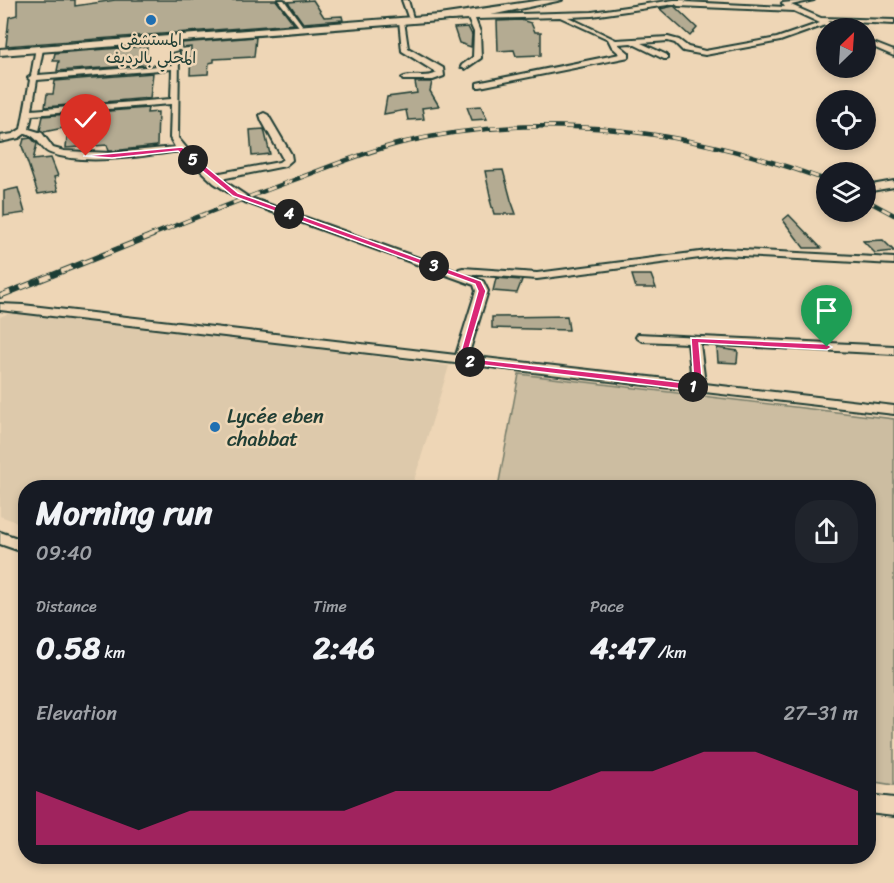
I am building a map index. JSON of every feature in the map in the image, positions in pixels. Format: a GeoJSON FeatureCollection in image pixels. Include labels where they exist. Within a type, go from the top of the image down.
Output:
{"type":"FeatureCollection","features":[{"type":"Feature","properties":{"kind":"main road"},"geometry":{"type":"LineString","coordinates":[[0,50],[406,19],[537,0]]}},
{"type":"Feature","properties":{"kind":"main road"},"geometry":{"type":"LineString","coordinates":[[406,19],[491,12],[557,0]]}},
{"type":"Feature","properties":{"kind":"main road"},"geometry":{"type":"LineString","coordinates":[[0,50],[39,49],[302,27]]}},
{"type":"Feature","properties":{"kind":"street"},"geometry":{"type":"LineString","coordinates":[[281,0],[302,27]]}},
{"type":"Feature","properties":{"kind":"street"},"geometry":{"type":"LineString","coordinates":[[405,0],[405,49],[440,70],[441,74],[433,78],[406,78]]}},
{"type":"Feature","properties":{"kind":"street"},"geometry":{"type":"LineString","coordinates":[[439,18],[561,16],[688,0],[699,4]]}},
{"type":"Feature","properties":{"kind":"street"},"geometry":{"type":"LineString","coordinates":[[811,0],[784,4],[816,19]]}},
{"type":"Feature","properties":{"kind":"street"},"geometry":{"type":"LineString","coordinates":[[666,4],[793,9]]}},
{"type":"Feature","properties":{"kind":"street"},"geometry":{"type":"LineString","coordinates":[[561,16],[614,42],[673,39],[686,49],[705,52],[769,42],[816,26]]}},
{"type":"Feature","properties":{"kind":"street"},"geometry":{"type":"LineString","coordinates":[[465,67],[477,58],[477,32],[471,18]]}},
{"type":"Feature","properties":{"kind":"street"},"geometry":{"type":"LineString","coordinates":[[876,21],[894,22]]}},
{"type":"Feature","properties":{"kind":"street"},"geometry":{"type":"LineString","coordinates":[[632,41],[664,57]]}},
{"type":"Feature","properties":{"kind":"street"},"geometry":{"type":"LineString","coordinates":[[480,84],[626,55],[614,46],[614,42]]}},
{"type":"Feature","properties":{"kind":"street"},"geometry":{"type":"LineString","coordinates":[[876,46],[894,54]]}},
{"type":"Feature","properties":{"kind":"street"},"geometry":{"type":"LineString","coordinates":[[0,139],[16,136],[25,130],[32,78],[39,49]]}},
{"type":"Feature","properties":{"kind":"street"},"geometry":{"type":"LineString","coordinates":[[176,54],[174,138],[179,149],[228,189],[245,199],[473,280],[481,286],[461,360]]}},
{"type":"Feature","properties":{"kind":"street"},"geometry":{"type":"LineString","coordinates":[[32,78],[175,66]]}},
{"type":"Feature","properties":{"kind":"street"},"geometry":{"type":"LineString","coordinates":[[28,113],[174,101]]}},
{"type":"Feature","properties":{"kind":"street"},"geometry":{"type":"LineString","coordinates":[[214,177],[282,164],[288,160],[275,134],[267,125],[264,115]]}},
{"type":"Feature","properties":{"kind":"street"},"geometry":{"type":"LineString","coordinates":[[25,130],[39,135],[50,150],[64,153],[112,156],[179,149]]}},
{"type":"Feature","properties":{"kind":"street"},"geometry":{"type":"LineString","coordinates":[[876,187],[894,184]]}},
{"type":"Feature","properties":{"kind":"street"},"geometry":{"type":"LineString","coordinates":[[440,268],[514,276],[537,276],[723,252],[894,261]]}},
{"type":"Feature","properties":{"kind":"street"},"geometry":{"type":"LineString","coordinates":[[0,308],[35,310],[894,410]]}},
{"type":"Feature","properties":{"kind":"street"},"geometry":{"type":"LineString","coordinates":[[642,337],[894,350]]}},
{"type":"Feature","properties":{"kind":"street"},"geometry":{"type":"LineString","coordinates":[[694,340],[699,388]]}},
{"type":"Feature","properties":{"kind":"street"},"geometry":{"type":"LineString","coordinates":[[0,538],[18,544]]}},
{"type":"Feature","properties":{"kind":"street"},"geometry":{"type":"LineString","coordinates":[[876,805],[894,807]]}},
{"type":"Feature","properties":{"kind":"shaded area","name":"Lycée eben chabbat"},"geometry":{"type":"Polygon","coordinates":[[[17,310],[449,366],[414,480],[18,480],[18,522],[0,516],[0,317],[17,310]]]}},
{"type":"Feature","properties":{"kind":"shaded area"},"geometry":{"type":"Polygon","coordinates":[[[519,374],[894,419],[894,785],[876,782],[876,480],[499,480],[519,374]]]}},
{"type":"Feature","properties":{"kind":"building","name":"المستشفى المحلي بالرديف"},"geometry":{"type":"Polygon","coordinates":[[[17,0],[75,0],[75,6],[115,0],[276,0],[294,24],[6,46],[9,17],[17,15],[17,0]]]}},
{"type":"Feature","properties":{"kind":"building"},"geometry":{"type":"Polygon","coordinates":[[[313,0],[324,17],[342,16],[343,20],[303,23],[288,2],[313,0]]]}},
{"type":"Feature","properties":{"kind":"building"},"geometry":{"type":"Polygon","coordinates":[[[674,6],[697,28],[690,36],[660,9],[674,6]]]}},
{"type":"Feature","properties":{"kind":"building"},"geometry":{"type":"Polygon","coordinates":[[[521,20],[531,23],[535,32],[541,32],[541,55],[516,56],[514,50],[498,51],[497,21],[521,20]]]}},
{"type":"Feature","properties":{"kind":"building"},"geometry":{"type":"Polygon","coordinates":[[[468,27],[472,35],[471,47],[459,43],[454,28],[468,27]]]}},
{"type":"Feature","properties":{"kind":"building"},"geometry":{"type":"Polygon","coordinates":[[[256,37],[254,57],[214,59],[214,62],[209,63],[208,74],[190,75],[191,47],[182,48],[181,43],[256,37]]]}},
{"type":"Feature","properties":{"kind":"building"},"geometry":{"type":"Polygon","coordinates":[[[147,46],[146,65],[57,71],[59,61],[53,61],[55,53],[147,46]]]}},
{"type":"Feature","properties":{"kind":"building"},"geometry":{"type":"Polygon","coordinates":[[[153,73],[150,98],[45,107],[47,94],[53,94],[55,81],[153,73]]]}},
{"type":"Feature","properties":{"kind":"building"},"geometry":{"type":"Polygon","coordinates":[[[415,82],[432,82],[430,91],[439,106],[422,108],[424,119],[408,120],[406,110],[384,114],[387,97],[417,93],[415,82]]]}},
{"type":"Feature","properties":{"kind":"building"},"geometry":{"type":"Polygon","coordinates":[[[481,106],[487,119],[472,120],[467,107],[481,106]]]}},
{"type":"Feature","properties":{"kind":"building"},"geometry":{"type":"Polygon","coordinates":[[[148,108],[147,113],[158,112],[157,146],[112,151],[109,151],[107,145],[66,148],[68,127],[44,132],[40,130],[43,116],[148,108]]]}},
{"type":"Feature","properties":{"kind":"building"},"geometry":{"type":"Polygon","coordinates":[[[264,129],[270,154],[252,156],[250,130],[264,129]]]}},
{"type":"Feature","properties":{"kind":"building"},"geometry":{"type":"Polygon","coordinates":[[[31,138],[37,144],[33,160],[51,158],[58,176],[54,177],[58,191],[38,194],[22,146],[24,139],[31,138]]]}},
{"type":"Feature","properties":{"kind":"building"},"geometry":{"type":"Polygon","coordinates":[[[503,170],[516,214],[494,214],[485,171],[503,170]]]}},
{"type":"Feature","properties":{"kind":"building"},"geometry":{"type":"Polygon","coordinates":[[[18,188],[25,213],[4,216],[4,191],[18,188]]]}},
{"type":"Feature","properties":{"kind":"building"},"geometry":{"type":"Polygon","coordinates":[[[789,215],[821,248],[804,248],[783,220],[789,215]]]}},
{"type":"Feature","properties":{"kind":"building"},"geometry":{"type":"Polygon","coordinates":[[[883,240],[894,251],[875,253],[863,241],[883,240]]]}},
{"type":"Feature","properties":{"kind":"building"},"geometry":{"type":"Polygon","coordinates":[[[632,275],[651,275],[656,288],[636,288],[632,275]]]}},
{"type":"Feature","properties":{"kind":"building"},"geometry":{"type":"Polygon","coordinates":[[[496,278],[522,280],[517,293],[493,291],[496,278]]]}},
{"type":"Feature","properties":{"kind":"building"},"geometry":{"type":"Polygon","coordinates":[[[567,316],[569,330],[492,328],[492,317],[567,316]]]}},
{"type":"Feature","properties":{"kind":"building"},"geometry":{"type":"Polygon","coordinates":[[[717,348],[738,351],[737,363],[718,362],[717,348]]]}},
{"type":"Feature","properties":{"kind":"railway"},"geometry":{"type":"LineString","coordinates":[[149,236],[374,151],[401,143],[454,133],[508,127],[616,130],[670,137],[723,148],[816,177]]}},
{"type":"Feature","properties":{"kind":"railway"},"geometry":{"type":"LineString","coordinates":[[876,205],[894,215]]}},
{"type":"Feature","properties":{"kind":"railway"},"geometry":{"type":"LineString","coordinates":[[0,296],[153,235]]}},
{"type":"Feature","properties":{"kind":"place","name":"المستشفى المحلي بالرديف"},"geometry":{"type":"Point","coordinates":[151,20]}},
{"type":"Feature","properties":{"kind":"place","name":"Lycée eben chabbat"},"geometry":{"type":"Point","coordinates":[215,427]}},
{"type":"Feature","properties":{"kind":"route"},"geometry":{"type":"LineString","coordinates":[[86,156],[112,156],[179,149],[235,195],[478,282],[482,291],[461,360],[699,388],[694,340],[827,347]]}}]}
